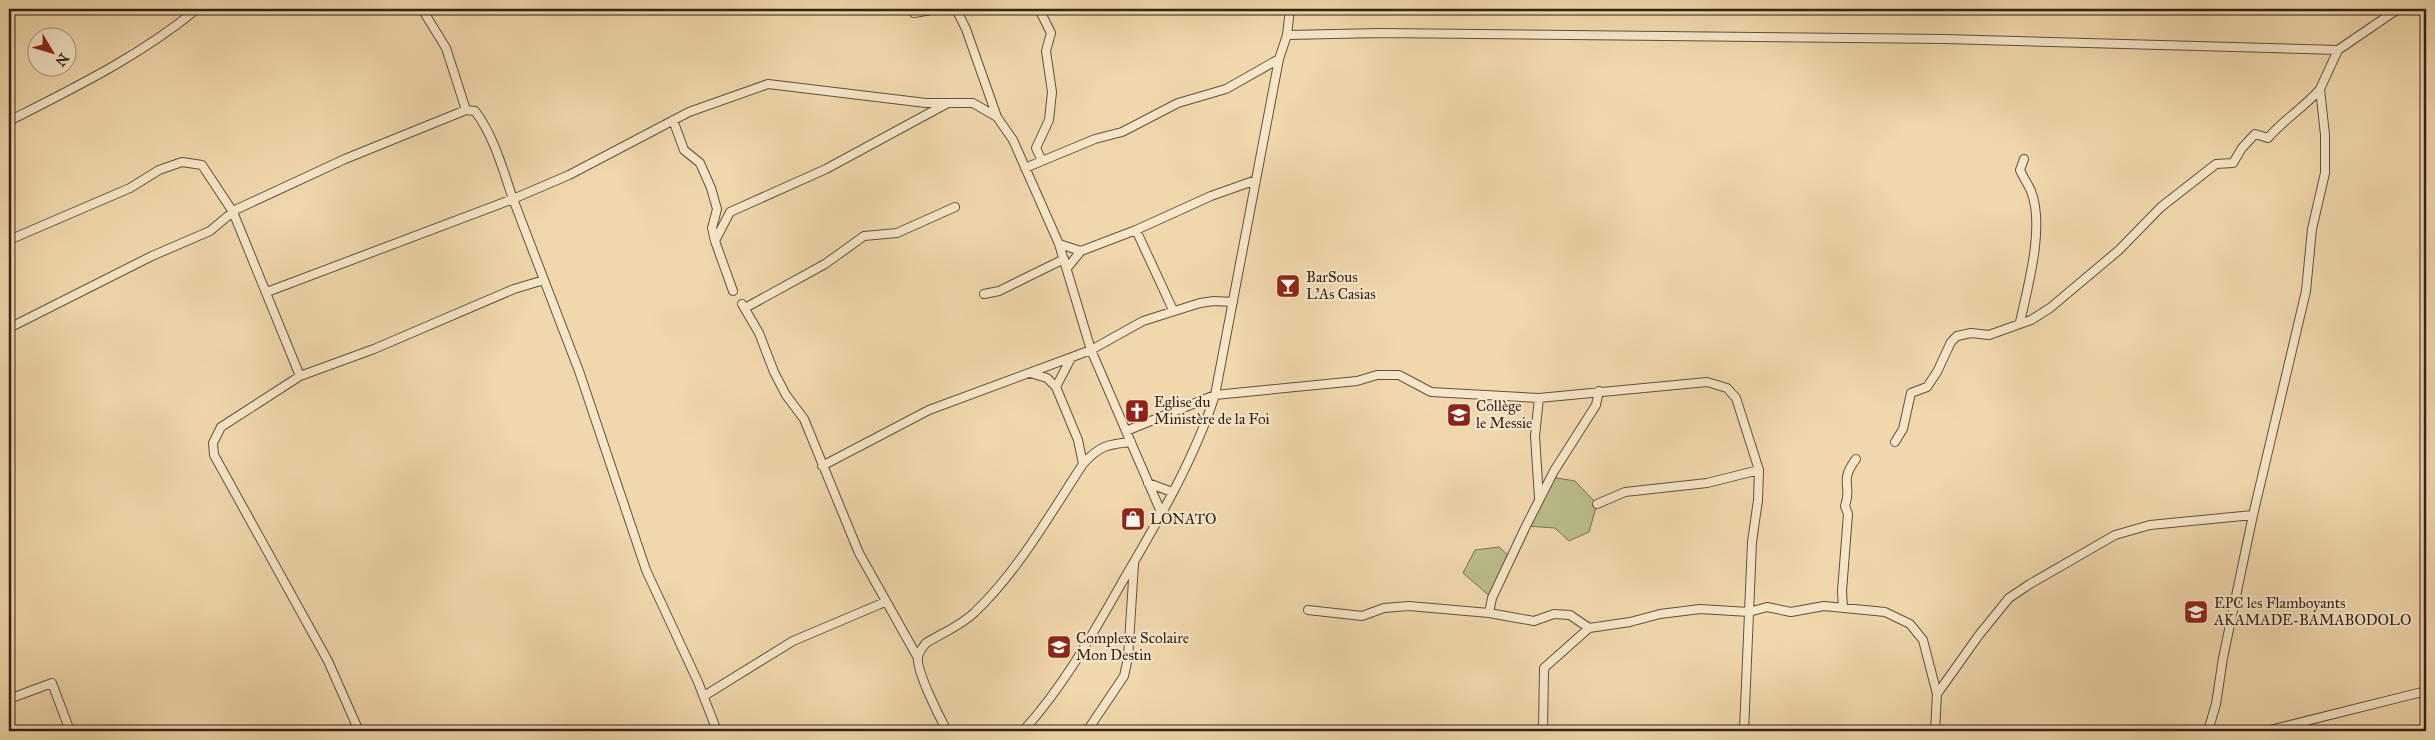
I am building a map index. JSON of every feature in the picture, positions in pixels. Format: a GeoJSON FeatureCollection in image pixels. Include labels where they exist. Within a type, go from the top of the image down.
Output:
{"type":"FeatureCollection","features":[{"type":"Feature","properties":{"kind":"street"},"geometry":{"type":"LineString","coordinates":[[9,121],[101,74],[177,25],[197,9]]}},
{"type":"Feature","properties":{"kind":"street"},"geometry":{"type":"LineString","coordinates":[[422,9],[446,48],[466,110]]}},
{"type":"Feature","properties":{"kind":"street"},"geometry":{"type":"LineString","coordinates":[[910,9],[914,13],[937,9]]}},
{"type":"Feature","properties":{"kind":"street"},"geometry":{"type":"LineString","coordinates":[[956,9],[966,29],[997,117],[1013,140],[1059,244],[1091,350],[1161,512]]}},
{"type":"Feature","properties":{"kind":"street"},"geometry":{"type":"LineString","coordinates":[[1042,9],[1041,13],[1051,33],[1046,51],[1052,92],[1049,120],[1036,148],[1042,161]]}},
{"type":"Feature","properties":{"kind":"street"},"geometry":{"type":"LineString","coordinates":[[1024,731],[1082,654],[1172,492],[1206,422],[1215,395],[1290,9]]}},
{"type":"Feature","properties":{"kind":"street"},"geometry":{"type":"LineString","coordinates":[[1895,442],[1903,429],[1911,393],[1927,387],[1937,372],[1950,342],[1957,336],[1971,333],[1989,335],[2020,322],[2031,320],[2050,308],[2119,250],[2161,207],[2216,164],[2233,163],[2242,148],[2255,134],[2268,138],[2282,121],[2307,104],[2320,89],[2338,50],[2398,9]]}},
{"type":"Feature","properties":{"kind":"street"},"geometry":{"type":"LineString","coordinates":[[1286,35],[1381,33],[1945,38],[2338,50]]}},
{"type":"Feature","properties":{"kind":"street"},"geometry":{"type":"LineString","coordinates":[[1026,168],[1095,139],[1122,132],[1178,103],[1226,89],[1279,59]]}},
{"type":"Feature","properties":{"kind":"street"},"geometry":{"type":"LineString","coordinates":[[267,292],[514,199],[569,175],[689,112],[768,84],[946,104],[973,103],[997,117]]}},
{"type":"Feature","properties":{"kind":"street"},"geometry":{"type":"LineString","coordinates":[[2208,731],[2216,704],[2223,658],[2253,514],[2306,291],[2312,228],[2325,173],[2325,135],[2320,89]]}},
{"type":"Feature","properties":{"kind":"street"},"geometry":{"type":"LineString","coordinates":[[715,241],[730,212],[826,169],[946,104]]}},
{"type":"Feature","properties":{"kind":"street"},"geometry":{"type":"LineString","coordinates":[[9,328],[152,256],[210,231],[233,212],[344,160],[466,110],[475,111],[502,165],[579,371],[646,570],[704,696],[717,731]]}},
{"type":"Feature","properties":{"kind":"street"},"geometry":{"type":"LineString","coordinates":[[673,120],[684,150],[700,163],[711,188],[717,209],[712,228],[733,291]]}},
{"type":"Feature","properties":{"kind":"street"},"geometry":{"type":"LineString","coordinates":[[2020,322],[2034,252],[2035,233],[2035,213],[2031,192],[2020,170],[2024,159]]}},
{"type":"Feature","properties":{"kind":"street"},"geometry":{"type":"LineString","coordinates":[[9,240],[130,188],[159,170],[182,162],[202,165],[233,212],[300,376]]}},
{"type":"Feature","properties":{"kind":"street"},"geometry":{"type":"LineString","coordinates":[[1066,268],[1081,251],[1136,230],[1211,196],[1256,180]]}},
{"type":"Feature","properties":{"kind":"street"},"geometry":{"type":"LineString","coordinates":[[948,731],[927,689],[918,658],[859,553],[804,419],[786,395],[774,372],[759,333],[743,306],[825,264],[864,236],[898,233],[955,206]]}},
{"type":"Feature","properties":{"kind":"street"},"geometry":{"type":"LineString","coordinates":[[1136,230],[1173,310]]}},
{"type":"Feature","properties":{"kind":"street"},"geometry":{"type":"LineString","coordinates":[[1059,244],[1081,251]]}},
{"type":"Feature","properties":{"kind":"street"},"geometry":{"type":"LineString","coordinates":[[984,294],[999,291],[1064,260]]}},
{"type":"Feature","properties":{"kind":"street"},"geometry":{"type":"LineString","coordinates":[[359,731],[328,661],[214,455],[213,443],[222,427],[300,376],[374,349],[514,289],[544,280]]}},
{"type":"Feature","properties":{"kind":"street"},"geometry":{"type":"LineString","coordinates":[[822,466],[929,410],[1091,350],[1143,320],[1173,310],[1214,301],[1233,302]]}},
{"type":"Feature","properties":{"kind":"street"},"geometry":{"type":"LineString","coordinates":[[1056,387],[1071,358]]}},
{"type":"Feature","properties":{"kind":"street"},"geometry":{"type":"LineString","coordinates":[[1030,373],[1047,378],[1056,387],[1078,440],[1083,464]]}},
{"type":"Feature","properties":{"kind":"street"},"geometry":{"type":"LineString","coordinates":[[1126,431],[1215,395],[1357,381],[1377,375],[1399,375],[1431,392],[1539,398],[1707,382],[1727,388],[1736,398],[1759,470],[1758,500],[1752,542],[1744,731]]}},
{"type":"Feature","properties":{"kind":"street"},"geometry":{"type":"LineString","coordinates":[[1489,613],[1492,598],[1554,471],[1596,405],[1599,392]]}},
{"type":"Feature","properties":{"kind":"street"},"geometry":{"type":"LineString","coordinates":[[1539,398],[1535,436],[1540,500]]}},
{"type":"Feature","properties":{"kind":"street"},"geometry":{"type":"LineString","coordinates":[[918,658],[926,643],[959,625],[974,613],[993,593],[1014,567],[1083,464],[1095,451],[1110,444],[1131,442]]}},
{"type":"Feature","properties":{"kind":"street"},"geometry":{"type":"LineString","coordinates":[[1843,608],[1842,591],[1848,514],[1844,506],[1847,499],[1846,475],[1856,458]]}},
{"type":"Feature","properties":{"kind":"street"},"geometry":{"type":"LineString","coordinates":[[1597,504],[1625,492],[1707,483],[1759,470]]}},
{"type":"Feature","properties":{"kind":"street"},"geometry":{"type":"LineString","coordinates":[[1148,483],[1172,492]]}},
{"type":"Feature","properties":{"kind":"street"},"geometry":{"type":"LineString","coordinates":[[1938,694],[1979,634],[2009,598],[2109,538],[2150,524],[2253,514]]}},
{"type":"Feature","properties":{"kind":"street"},"geometry":{"type":"LineString","coordinates":[[1087,731],[1124,676],[1128,658],[1134,562]]}},
{"type":"Feature","properties":{"kind":"street"},"geometry":{"type":"LineString","coordinates":[[704,696],[793,641],[885,602]]}},
{"type":"Feature","properties":{"kind":"street"},"geometry":{"type":"LineString","coordinates":[[1308,610],[1362,616],[1384,608],[1410,606],[1489,613],[1534,620],[1554,614],[1570,614],[1589,628]]}},
{"type":"Feature","properties":{"kind":"street"},"geometry":{"type":"LineString","coordinates":[[1542,731],[1544,668],[1589,628],[1630,622],[1660,614],[1700,609],[1749,612],[1767,608],[1791,612],[1824,606],[1885,612],[1910,624],[1923,640],[1938,694],[1935,731]]}},
{"type":"Feature","properties":{"kind":"street"},"geometry":{"type":"LineString","coordinates":[[9,699],[52,683],[70,731]]}},
{"type":"Feature","properties":{"kind":"street"},"geometry":{"type":"LineString","coordinates":[[2266,731],[2426,691]]}},
{"type":"Feature","properties":{"kind":"green space"},"geometry":{"type":"Polygon","coordinates":[[[1551,477],[1575,481],[1597,504],[1589,532],[1569,541],[1555,528],[1526,526],[1551,477]]]}},
{"type":"Feature","properties":{"kind":"green space"},"geometry":{"type":"Polygon","coordinates":[[[1499,547],[1511,558],[1492,598],[1463,573],[1475,550],[1499,547]]]}},
{"type":"Feature","properties":{"kind":"place","name":"BarSous L'As Casias"},"geometry":{"type":"Point","coordinates":[1288,286]}},
{"type":"Feature","properties":{"kind":"place","name":"Eglise du Ministère de la Foi"},"geometry":{"type":"Point","coordinates":[1137,411]}},
{"type":"Feature","properties":{"kind":"place","name":"Collège le Messie"},"geometry":{"type":"Point","coordinates":[1459,415]}},
{"type":"Feature","properties":{"kind":"place","name":"LONATO"},"geometry":{"type":"Point","coordinates":[1133,519]}},
{"type":"Feature","properties":{"kind":"place","name":"EPC les Flamboyants AKAMADE-BAMABODOLO"},"geometry":{"type":"Point","coordinates":[2196,612]}},
{"type":"Feature","properties":{"kind":"place","name":"Complexe Scolaire Mon Destin"},"geometry":{"type":"Point","coordinates":[1059,647]}}]}
